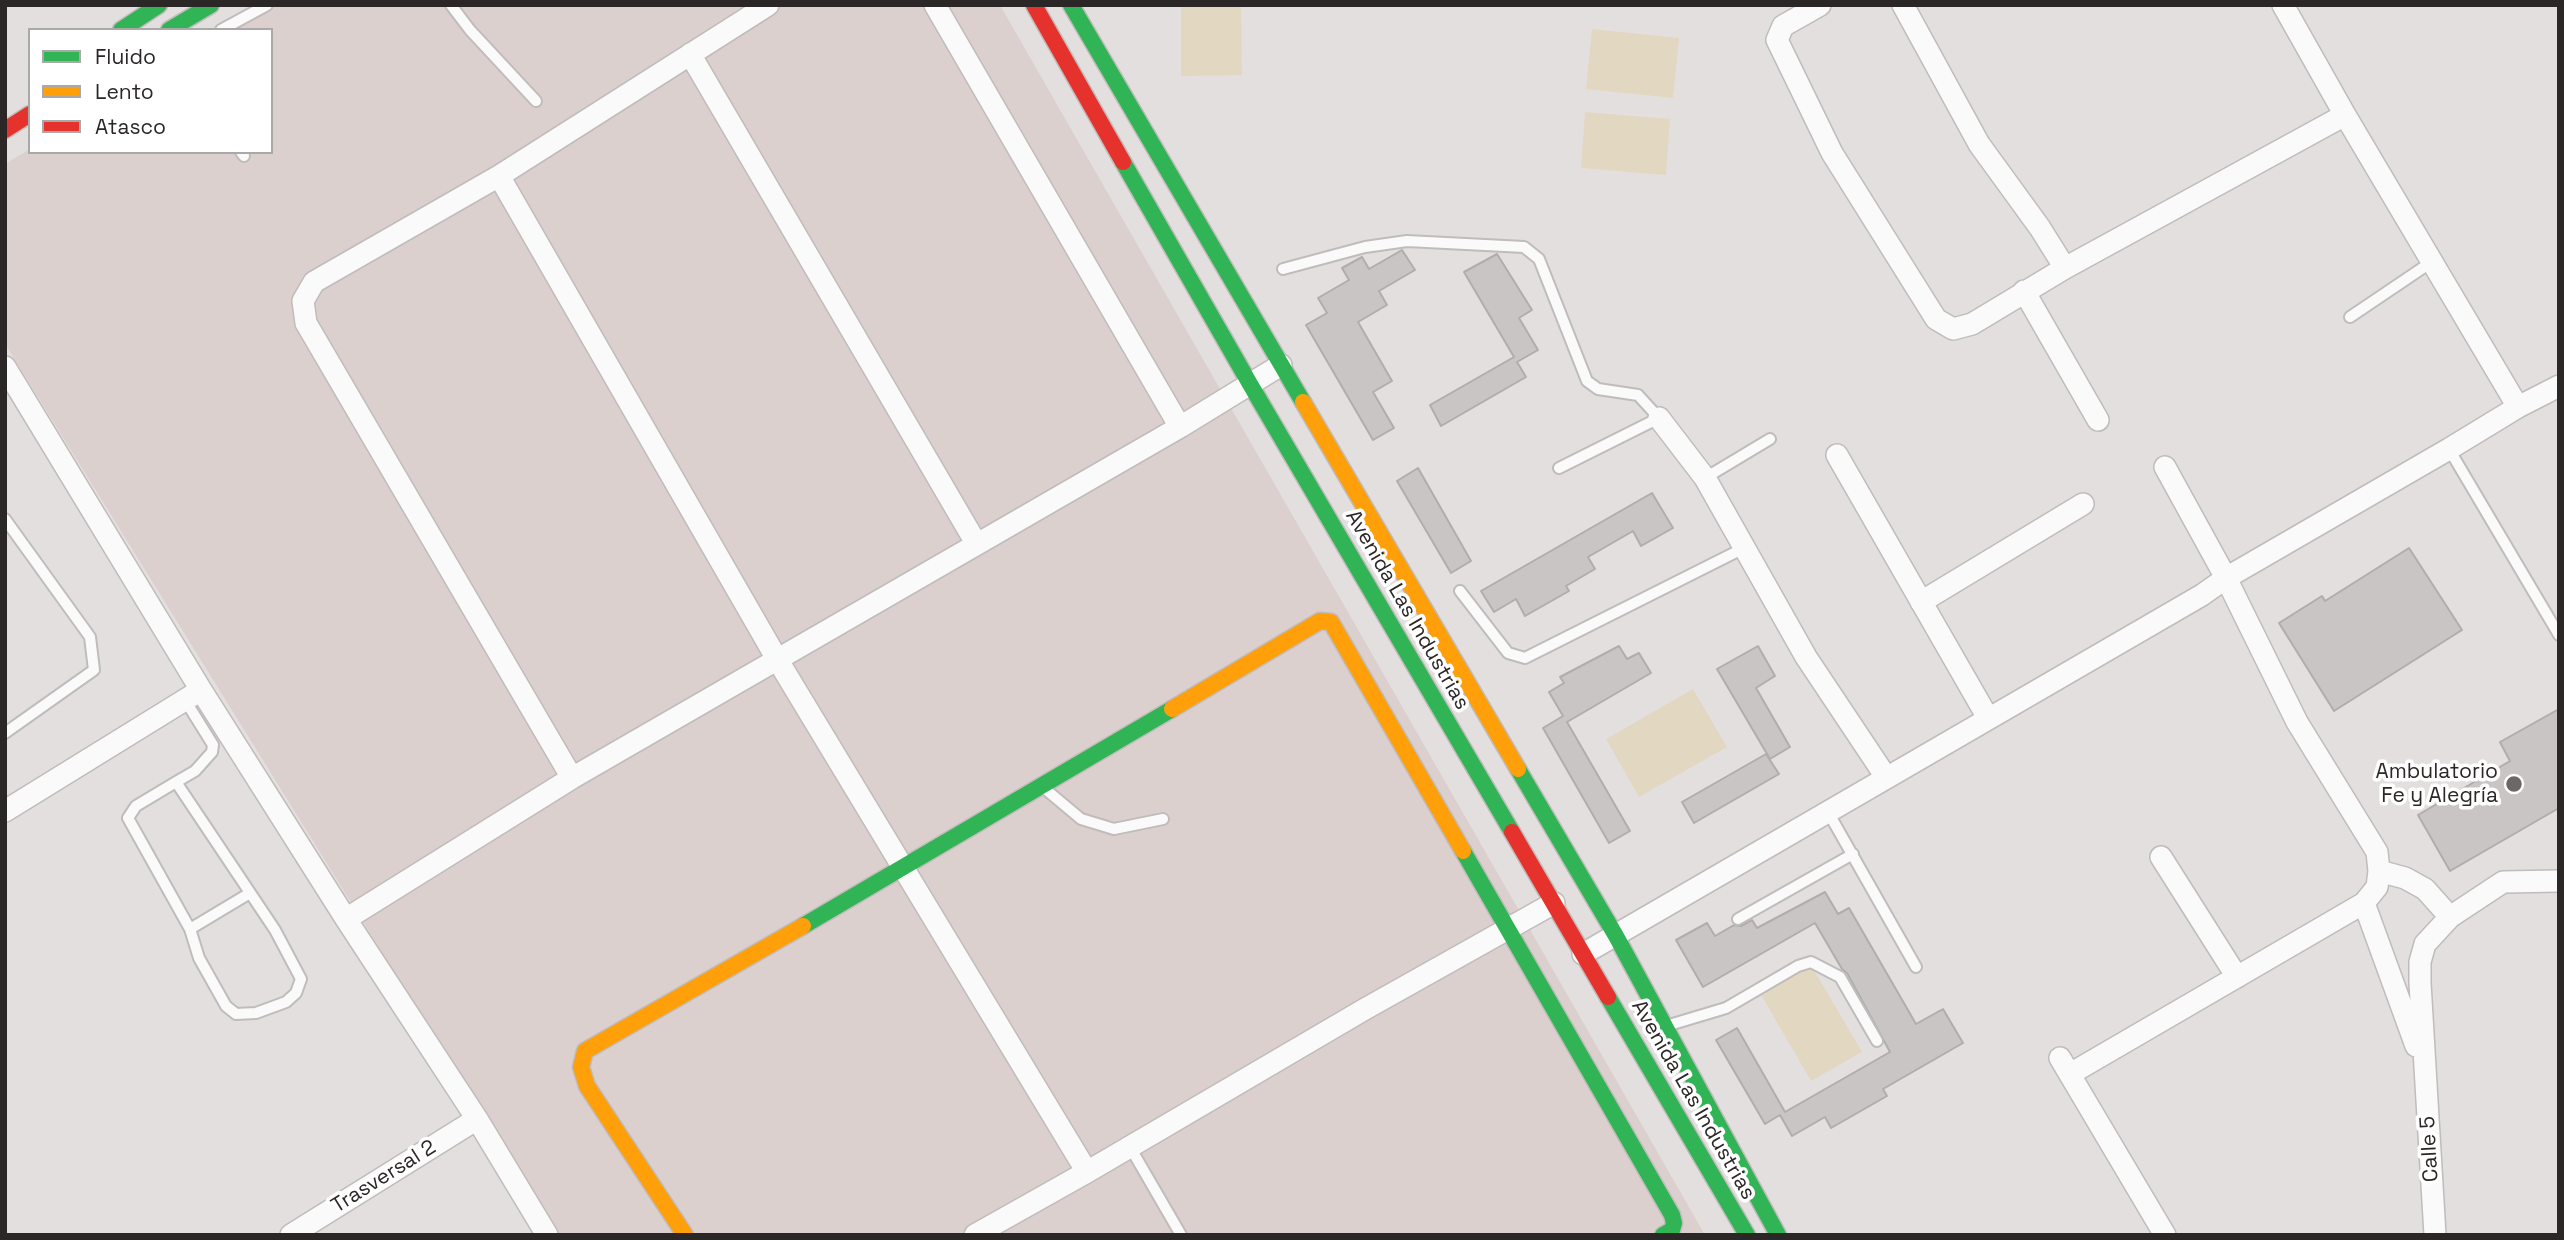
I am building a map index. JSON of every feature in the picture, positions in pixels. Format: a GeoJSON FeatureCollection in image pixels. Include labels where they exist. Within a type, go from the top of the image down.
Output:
{"type":"FeatureCollection","features":[{"type":"Feature","properties":{"kind":"street"},"geometry":{"type":"LineString","coordinates":[[124,28],[159,5]]}},
{"type":"Feature","properties":{"kind":"street"},"geometry":{"type":"LineString","coordinates":[[172,28],[211,5]]}},
{"type":"Feature","properties":{"kind":"street"},"geometry":{"type":"LineString","coordinates":[[572,778],[306,323],[303,301],[314,282],[499,176],[768,5]]}},
{"type":"Feature","properties":{"kind":"street"},"geometry":{"type":"LineString","coordinates":[[934,5],[1180,427]]}},
{"type":"Feature","properties":{"kind":"street","name":"Avenida Las Industrias"},"geometry":{"type":"LineString","coordinates":[[1034,5],[1250,384],[1747,1235]]}},
{"type":"Feature","properties":{"kind":"street","name":"Avenida Las Industrias"},"geometry":{"type":"LineString","coordinates":[[1071,5],[1616,936],[1778,1235]]}},
{"type":"Feature","properties":{"kind":"street"},"geometry":{"type":"LineString","coordinates":[[1820,5],[1783,26],[1777,40],[1832,153],[1936,319],[1953,329],[1972,324],[2024,291],[2345,115]]}},
{"type":"Feature","properties":{"kind":"street"},"geometry":{"type":"LineString","coordinates":[[1903,5],[1979,144],[2066,268]]}},
{"type":"Feature","properties":{"kind":"street"},"geometry":{"type":"LineString","coordinates":[[2283,5],[2518,407]]}},
{"type":"Feature","properties":{"kind":"street"},"geometry":{"type":"LineString","coordinates":[[690,54],[976,543]]}},
{"type":"Feature","properties":{"kind":"street"},"geometry":{"type":"LineString","coordinates":[[5,130],[28,115]]}},
{"type":"Feature","properties":{"kind":"street"},"geometry":{"type":"LineString","coordinates":[[499,176],[777,659],[1087,1172]]}},
{"type":"Feature","properties":{"kind":"street"},"geometry":{"type":"LineString","coordinates":[[2024,291],[2098,420]]}},
{"type":"Feature","properties":{"kind":"street"},"geometry":{"type":"LineString","coordinates":[[346,919],[572,778],[1180,427],[1282,365]]}},
{"type":"Feature","properties":{"kind":"street"},"geometry":{"type":"LineString","coordinates":[[6,369],[193,695],[346,919],[477,1119],[547,1235]]}},
{"type":"Feature","properties":{"kind":"street"},"geometry":{"type":"LineString","coordinates":[[1583,954],[2203,595],[2518,407],[2559,386]]}},
{"type":"Feature","properties":{"kind":"street"},"geometry":{"type":"LineString","coordinates":[[1659,418],[1705,478],[1806,657],[1886,777]]}},
{"type":"Feature","properties":{"kind":"street"},"geometry":{"type":"LineString","coordinates":[[1837,455],[1988,719]]}},
{"type":"Feature","properties":{"kind":"street"},"geometry":{"type":"LineString","coordinates":[[2165,467],[2226,579],[2297,722],[2377,852],[2379,871],[2377,887],[2364,903],[2237,977],[2065,1066],[2165,1235]]}},
{"type":"Feature","properties":{"kind":"street"},"geometry":{"type":"LineString","coordinates":[[1921,602],[2083,503]]}},
{"type":"Feature","properties":{"kind":"street"},"geometry":{"type":"LineString","coordinates":[[685,1235],[587,1086],[581,1067],[585,1051],[902,869],[1320,621],[1331,622],[1672,1215],[1672,1230],[1663,1235]]}},
{"type":"Feature","properties":{"kind":"street"},"geometry":{"type":"LineString","coordinates":[[5,811],[193,695]]}},
{"type":"Feature","properties":{"kind":"street"},"geometry":{"type":"LineString","coordinates":[[2161,857],[2237,977]]}},
{"type":"Feature","properties":{"kind":"street"},"geometry":{"type":"LineString","coordinates":[[2379,871],[2405,878],[2425,889],[2449,916]]}},
{"type":"Feature","properties":{"kind":"street"},"geometry":{"type":"LineString","coordinates":[[2423,1065],[2420,962],[2426,944],[2449,916],[2503,882],[2559,881]]}},
{"type":"Feature","properties":{"kind":"street"},"geometry":{"type":"LineString","coordinates":[[2364,903],[2423,1065]]}},
{"type":"Feature","properties":{"kind":"street"},"geometry":{"type":"LineString","coordinates":[[975,1235],[1506,929],[1554,904]]}},
{"type":"Feature","properties":{"kind":"street","name":"Calle 5"},"geometry":{"type":"LineString","coordinates":[[2423,1065],[2428,1100],[2435,1235]]}},
{"type":"Feature","properties":{"kind":"street","name":"Trasversal 2"},"geometry":{"type":"LineString","coordinates":[[291,1235],[477,1119]]}},
{"type":"Feature","properties":{"kind":"lane"},"geometry":{"type":"LineString","coordinates":[[225,28],[267,5]]}},
{"type":"Feature","properties":{"kind":"lane"},"geometry":{"type":"LineString","coordinates":[[451,5],[470,30],[536,101]]}},
{"type":"Feature","properties":{"kind":"lane"},"geometry":{"type":"LineString","coordinates":[[1283,270],[1366,247],[1407,241],[1524,247],[1539,259],[1587,381],[1598,389],[1637,395],[1659,418],[1559,468]]}},
{"type":"Feature","properties":{"kind":"lane"},"geometry":{"type":"LineString","coordinates":[[2350,317],[2433,261]]}},
{"type":"Feature","properties":{"kind":"lane"},"geometry":{"type":"LineString","coordinates":[[1705,478],[1770,439]]}},
{"type":"Feature","properties":{"kind":"lane"},"geometry":{"type":"LineString","coordinates":[[2449,450],[2559,635]]}},
{"type":"Feature","properties":{"kind":"lane"},"geometry":{"type":"LineString","coordinates":[[5,519],[90,637],[94,670],[5,733]]}},
{"type":"Feature","properties":{"kind":"lane"},"geometry":{"type":"LineString","coordinates":[[1460,592],[1508,653],[1525,658],[1744,548]]}},
{"type":"Feature","properties":{"kind":"lane"},"geometry":{"type":"LineString","coordinates":[[176,782],[275,930],[301,979],[296,993],[286,1002],[256,1013],[236,1014],[226,1006],[199,958],[190,929],[128,818],[136,806],[176,782],[195,771],[212,752],[213,745],[193,695]]}},
{"type":"Feature","properties":{"kind":"lane"},"geometry":{"type":"LineString","coordinates":[[1042,786],[1081,819],[1114,829],[1163,819]]}},
{"type":"Feature","properties":{"kind":"lane"},"geometry":{"type":"LineString","coordinates":[[1828,812],[1916,967]]}},
{"type":"Feature","properties":{"kind":"lane"},"geometry":{"type":"LineString","coordinates":[[1738,919],[1853,854]]}},
{"type":"Feature","properties":{"kind":"lane"},"geometry":{"type":"LineString","coordinates":[[190,929],[250,893]]}},
{"type":"Feature","properties":{"kind":"lane"},"geometry":{"type":"LineString","coordinates":[[1666,1026],[1726,1008],[1798,966],[1811,962],[1840,977],[1877,1041]]}},
{"type":"Feature","properties":{"kind":"lane"},"geometry":{"type":"LineString","coordinates":[[1130,1147],[1181,1235]]}},
{"type":"Feature","properties":{"kind":"shaded area"},"geometry":{"type":"Polygon","coordinates":[[[265,5],[1000,5],[1705,1235],[557,1235],[5,344],[5,164],[28,150],[28,154],[273,154],[273,28],[228,28],[265,5]]]}},
{"type":"Feature","properties":{"kind":"shaded area"},"geometry":{"type":"Polygon","coordinates":[[[1181,5],[1241,5],[1242,75],[1181,76],[1181,5]]]}},
{"type":"Feature","properties":{"kind":"shaded area"},"geometry":{"type":"Polygon","coordinates":[[[1592,29],[1679,38],[1673,98],[1586,89],[1592,29]]]}},
{"type":"Feature","properties":{"kind":"shaded area"},"geometry":{"type":"Polygon","coordinates":[[[1585,112],[1670,119],[1666,175],[1581,168],[1585,112]]]}},
{"type":"Feature","properties":{"kind":"shaded area"},"geometry":{"type":"Polygon","coordinates":[[[1693,689],[1727,747],[1639,797],[1606,739],[1693,689]]]}},
{"type":"Feature","properties":{"kind":"shaded area"},"geometry":{"type":"Polygon","coordinates":[[[1811,965],[1862,1052],[1811,1081],[1760,993],[1811,965]]]}},
{"type":"Feature","properties":{"kind":"building"},"geometry":{"type":"Polygon","coordinates":[[[1402,250],[1415,270],[1379,291],[1387,305],[1358,322],[1392,381],[1373,392],[1394,428],[1373,440],[1306,325],[1327,313],[1318,298],[1349,280],[1342,268],[1362,257],[1369,269],[1402,250]]]}},
{"type":"Feature","properties":{"kind":"building"},"geometry":{"type":"Polygon","coordinates":[[[1497,254],[1532,310],[1519,318],[1538,350],[1517,362],[1526,377],[1441,426],[1430,405],[1514,357],[1464,272],[1497,254]]]}},
{"type":"Feature","properties":{"kind":"building"},"geometry":{"type":"Polygon","coordinates":[[[1418,468],[1471,561],[1451,573],[1397,481],[1418,468]]]}},
{"type":"Feature","properties":{"kind":"building"},"geometry":{"type":"Polygon","coordinates":[[[1652,493],[1673,528],[1641,546],[1633,531],[1588,557],[1595,569],[1566,586],[1569,591],[1525,616],[1516,599],[1494,612],[1481,591],[1652,493]]]}},
{"type":"Feature","properties":{"kind":"building"},"geometry":{"type":"Polygon","coordinates":[[[2409,548],[2462,630],[2334,711],[2279,623],[2322,596],[2325,601],[2409,548]]]}},
{"type":"Feature","properties":{"kind":"building"},"geometry":{"type":"Polygon","coordinates":[[[1619,646],[1627,659],[1639,653],[1651,673],[1567,722],[1630,831],[1609,843],[1543,728],[1563,716],[1549,692],[1564,683],[1560,677],[1619,646]]]}},
{"type":"Feature","properties":{"kind":"building"},"geometry":{"type":"Polygon","coordinates":[[[1758,646],[1775,676],[1756,688],[1790,747],[1770,759],[1717,669],[1758,646]]]}},
{"type":"Feature","properties":{"kind":"building","name":"Ambulatorio Fe y Alegría"},"geometry":{"type":"Polygon","coordinates":[[[2559,709],[2559,808],[2450,871],[2418,815],[2510,761],[2500,742],[2559,709]]]}},
{"type":"Feature","properties":{"kind":"building"},"geometry":{"type":"Polygon","coordinates":[[[1766,754],[1779,774],[1694,823],[1682,802],[1766,754]]]}},
{"type":"Feature","properties":{"kind":"building"},"geometry":{"type":"Polygon","coordinates":[[[1825,892],[1838,914],[1849,908],[1916,1024],[1943,1009],[1963,1043],[1883,1089],[1887,1096],[1831,1128],[1825,1117],[1792,1136],[1780,1115],[1765,1124],[1716,1040],[1737,1028],[1785,1112],[1890,1052],[1847,973],[1815,923],[1703,987],[1676,940],[1707,923],[1715,936],[1734,925],[1741,926],[1752,920],[1757,928],[1825,892]]]}},
{"type":"Feature","properties":{"kind":"traffic: fast"},"geometry":{"type":"LineString","coordinates":[[124,28],[159,5]]}},
{"type":"Feature","properties":{"kind":"traffic: fast"},"geometry":{"type":"LineString","coordinates":[[172,28],[211,5]]}},
{"type":"Feature","properties":{"kind":"traffic: fast"},"geometry":{"type":"LineString","coordinates":[[1071,5],[1303,402]]}},
{"type":"Feature","properties":{"kind":"traffic: fast"},"geometry":{"type":"LineString","coordinates":[[1123,162],[1512,832]]}},
{"type":"Feature","properties":{"kind":"traffic: fast"},"geometry":{"type":"LineString","coordinates":[[803,926],[1172,709]]}},
{"type":"Feature","properties":{"kind":"traffic: fast"},"geometry":{"type":"LineString","coordinates":[[1518,769],[1616,936],[1778,1235]]}},
{"type":"Feature","properties":{"kind":"traffic: fast"},"geometry":{"type":"LineString","coordinates":[[1463,851],[1672,1215],[1672,1230],[1663,1235]]}},
{"type":"Feature","properties":{"kind":"traffic: fast"},"geometry":{"type":"LineString","coordinates":[[1608,997],[1747,1235]]}},
{"type":"Feature","properties":{"kind":"traffic: slow"},"geometry":{"type":"LineString","coordinates":[[1303,402],[1518,769]]}},
{"type":"Feature","properties":{"kind":"traffic: slow"},"geometry":{"type":"LineString","coordinates":[[1172,709],[1320,621],[1331,622],[1463,851]]}},
{"type":"Feature","properties":{"kind":"traffic: slow"},"geometry":{"type":"LineString","coordinates":[[685,1235],[587,1086],[581,1067],[585,1051],[803,926]]}},
{"type":"Feature","properties":{"kind":"traffic: jam"},"geometry":{"type":"LineString","coordinates":[[1034,5],[1123,162]]}},
{"type":"Feature","properties":{"kind":"traffic: jam"},"geometry":{"type":"LineString","coordinates":[[5,130],[28,115]]}},
{"type":"Feature","properties":{"kind":"traffic: jam"},"geometry":{"type":"LineString","coordinates":[[1512,832],[1608,997]]}},
{"type":"Feature","properties":{"kind":"place","name":"Ambulatorio Fe y Alegría"},"geometry":{"type":"Point","coordinates":[2514,784]}}]}
